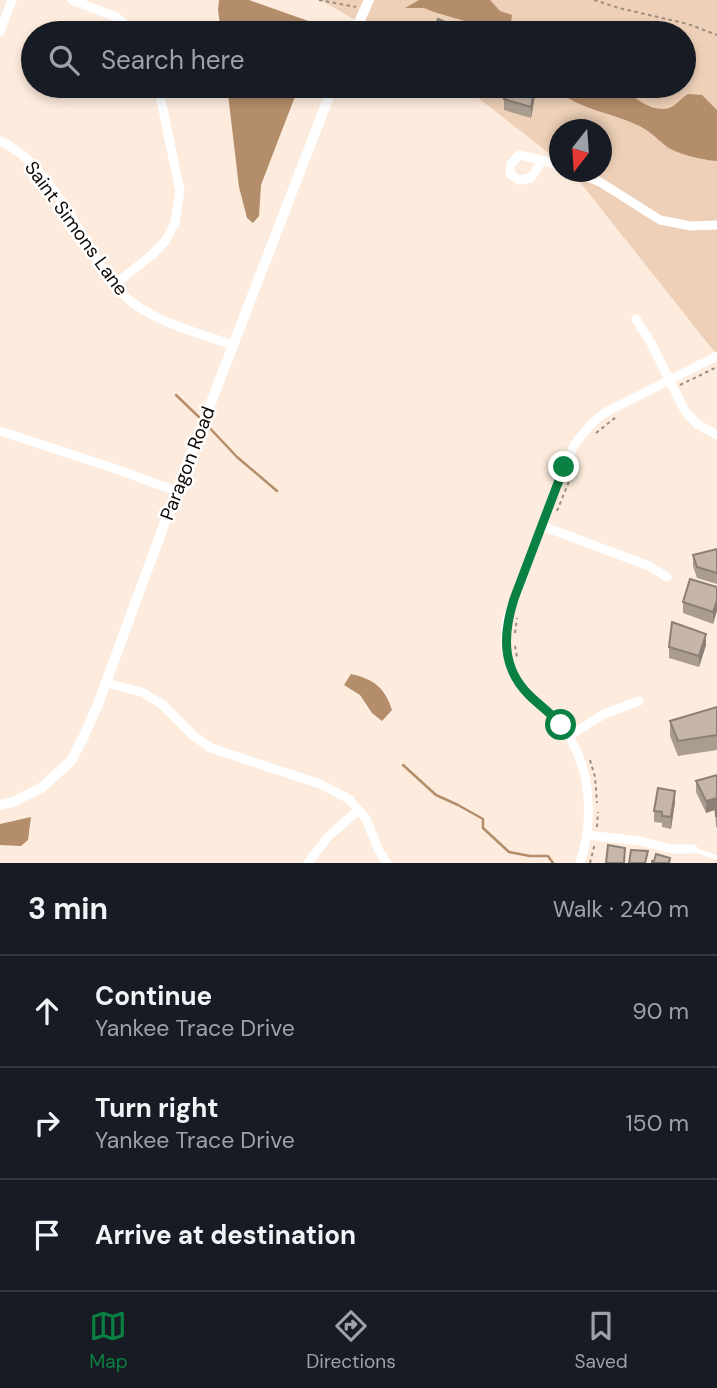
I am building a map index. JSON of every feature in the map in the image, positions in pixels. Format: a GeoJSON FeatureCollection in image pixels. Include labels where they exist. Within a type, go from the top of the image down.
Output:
{"type":"FeatureCollection","features":[{"type":"Feature","properties":{"kind":"street"},"geometry":{"type":"LineString","coordinates":[[0,32],[12,0]]}},
{"type":"Feature","properties":{"kind":"street"},"geometry":{"type":"LineString","coordinates":[[72,0],[121,21]]}},
{"type":"Feature","properties":{"kind":"street"},"geometry":{"type":"LineString","coordinates":[[359,21],[367,3]]}},
{"type":"Feature","properties":{"kind":"street"},"geometry":{"type":"LineString","coordinates":[[114,285],[166,240],[175,223],[180,191],[161,98]]}},
{"type":"Feature","properties":{"kind":"street","name":"Paragon Road"},"geometry":{"type":"LineString","coordinates":[[0,805],[13,802],[41,788],[71,761],[84,736],[327,98]]}},
{"type":"Feature","properties":{"kind":"street","name":"Saint Simons Lane"},"geometry":{"type":"LineString","coordinates":[[0,141],[30,160],[46,179],[114,285],[125,297],[141,310],[232,345]]}},
{"type":"Feature","properties":{"kind":"street"},"geometry":{"type":"LineString","coordinates":[[542,160],[549,162]]}},
{"type":"Feature","properties":{"kind":"street"},"geometry":{"type":"LineString","coordinates":[[600,182],[660,220],[691,226],[717,225]]}},
{"type":"Feature","properties":{"kind":"street"},"geometry":{"type":"LineString","coordinates":[[636,318],[690,418],[717,435]]}},
{"type":"Feature","properties":{"kind":"street"},"geometry":{"type":"LineString","coordinates":[[580,863],[592,836],[588,794],[580,760],[569,736],[557,720],[528,694],[513,673],[505,638],[507,619],[570,453],[591,424],[608,411],[671,385],[717,356]]}},
{"type":"Feature","properties":{"kind":"street"},"geometry":{"type":"LineString","coordinates":[[0,431],[176,491]]}},
{"type":"Feature","properties":{"kind":"street"},"geometry":{"type":"LineString","coordinates":[[542,526],[649,566],[667,577]]}},
{"type":"Feature","properties":{"kind":"street"},"geometry":{"type":"LineString","coordinates":[[106,683],[142,692],[163,705],[195,737],[211,748],[320,784],[349,799],[366,819],[387,863]]}},
{"type":"Feature","properties":{"kind":"street"},"geometry":{"type":"LineString","coordinates":[[569,736],[604,714],[639,701]]}},
{"type":"Feature","properties":{"kind":"street"},"geometry":{"type":"LineString","coordinates":[[307,863],[328,837],[358,810]]}},
{"type":"Feature","properties":{"kind":"street"},"geometry":{"type":"LineString","coordinates":[[592,836],[639,841],[672,849],[693,849]]}},
{"type":"Feature","properties":{"kind":"lane"},"geometry":{"type":"LineString","coordinates":[[693,849],[717,858]]}},
{"type":"Feature","properties":{"kind":"path"},"geometry":{"type":"LineString","coordinates":[[319,0],[367,3]]}},
{"type":"Feature","properties":{"kind":"path"},"geometry":{"type":"LineString","coordinates":[[594,0],[675,21]]}},
{"type":"Feature","properties":{"kind":"path"},"geometry":{"type":"LineString","coordinates":[[696,27],[717,35]]}},
{"type":"Feature","properties":{"kind":"path"},"geometry":{"type":"LineString","coordinates":[[671,385],[717,367]]}},
{"type":"Feature","properties":{"kind":"path"},"geometry":{"type":"LineString","coordinates":[[595,434],[621,414]]}},
{"type":"Feature","properties":{"kind":"path"},"geometry":{"type":"LineString","coordinates":[[556,514],[576,463]]}},
{"type":"Feature","properties":{"kind":"path"},"geometry":{"type":"LineString","coordinates":[[514,633],[517,618]]}},
{"type":"Feature","properties":{"kind":"path"},"geometry":{"type":"LineString","coordinates":[[515,646],[518,660]]}},
{"type":"Feature","properties":{"kind":"path"},"geometry":{"type":"LineString","coordinates":[[587,753],[597,792],[598,822],[592,836],[590,863]]}},
{"type":"Feature","properties":{"kind":"shaded area"},"geometry":{"type":"Polygon","coordinates":[[[219,0],[249,0],[308,21],[219,21],[219,0]]]}},
{"type":"Feature","properties":{"kind":"shaded area"},"geometry":{"type":"Polygon","coordinates":[[[321,0],[717,0],[717,355],[580,182],[612,182],[612,119],[549,119],[549,153],[478,98],[696,98],[696,21],[357,21],[321,0]]]}},
{"type":"Feature","properties":{"kind":"shaded area"},"geometry":{"type":"Polygon","coordinates":[[[419,0],[490,0],[500,11],[512,15],[511,21],[465,21],[424,8],[405,8],[419,0]]]}},
{"type":"Feature","properties":{"kind":"shaded area"},"geometry":{"type":"Polygon","coordinates":[[[702,95],[717,110],[717,161],[676,152],[640,126],[568,98],[636,98],[663,109],[672,107],[683,98],[702,95]]]}},
{"type":"Feature","properties":{"kind":"shaded area"},"geometry":{"type":"Polygon","coordinates":[[[228,98],[294,98],[261,185],[259,216],[253,223],[247,218],[239,187],[228,98]]]}},
{"type":"Feature","properties":{"kind":"shaded area"},"geometry":{"type":"Polygon","coordinates":[[[351,674],[372,682],[386,696],[392,710],[382,721],[372,713],[360,695],[344,685],[351,674]]]}},
{"type":"Feature","properties":{"kind":"shaded area"},"geometry":{"type":"Polygon","coordinates":[[[31,817],[28,840],[21,846],[0,845],[0,824],[31,817]]]}},
{"type":"Feature","properties":{"kind":"building"},"geometry":{"type":"Polygon","coordinates":[[[504,98],[533,98],[531,107],[504,98]]]}},
{"type":"Feature","properties":{"kind":"building"},"geometry":{"type":"Polygon","coordinates":[[[717,549],[717,573],[697,567],[693,555],[717,549]]]}},
{"type":"Feature","properties":{"kind":"building"},"geometry":{"type":"Polygon","coordinates":[[[690,579],[717,587],[713,612],[683,602],[690,579]]]}},
{"type":"Feature","properties":{"kind":"building"},"geometry":{"type":"Polygon","coordinates":[[[672,622],[706,634],[699,656],[669,647],[672,622]]]}},
{"type":"Feature","properties":{"kind":"building"},"geometry":{"type":"Polygon","coordinates":[[[717,707],[717,735],[678,741],[670,721],[717,707]]]}},
{"type":"Feature","properties":{"kind":"building"},"geometry":{"type":"Polygon","coordinates":[[[717,775],[717,798],[706,801],[696,781],[717,775]]]}},
{"type":"Feature","properties":{"kind":"building"},"geometry":{"type":"Polygon","coordinates":[[[658,788],[675,791],[671,817],[654,811],[658,788]]]}},
{"type":"Feature","properties":{"kind":"building"},"geometry":{"type":"Polygon","coordinates":[[[608,845],[625,848],[624,863],[606,863],[608,845]]]}},
{"type":"Feature","properties":{"kind":"building"},"geometry":{"type":"Polygon","coordinates":[[[631,850],[648,851],[645,863],[629,863],[631,850]]]}},
{"type":"Feature","properties":{"kind":"building"},"geometry":{"type":"Polygon","coordinates":[[[656,854],[670,858],[669,863],[652,863],[656,854]]]}},
{"type":"Feature","properties":{"kind":"waterway"},"geometry":{"type":"LineString","coordinates":[[176,395],[201,419]]}},
{"type":"Feature","properties":{"kind":"waterway"},"geometry":{"type":"LineString","coordinates":[[206,424],[237,457],[277,491]]}},
{"type":"Feature","properties":{"kind":"waterway"},"geometry":{"type":"LineString","coordinates":[[403,765],[436,795],[483,819],[483,828],[509,852],[548,856],[553,863]]}},
{"type":"Feature","properties":{"kind":"route"},"geometry":{"type":"LineString","coordinates":[[561,725],[520,685],[509,664],[505,638],[507,619],[564,467]]}}]}
